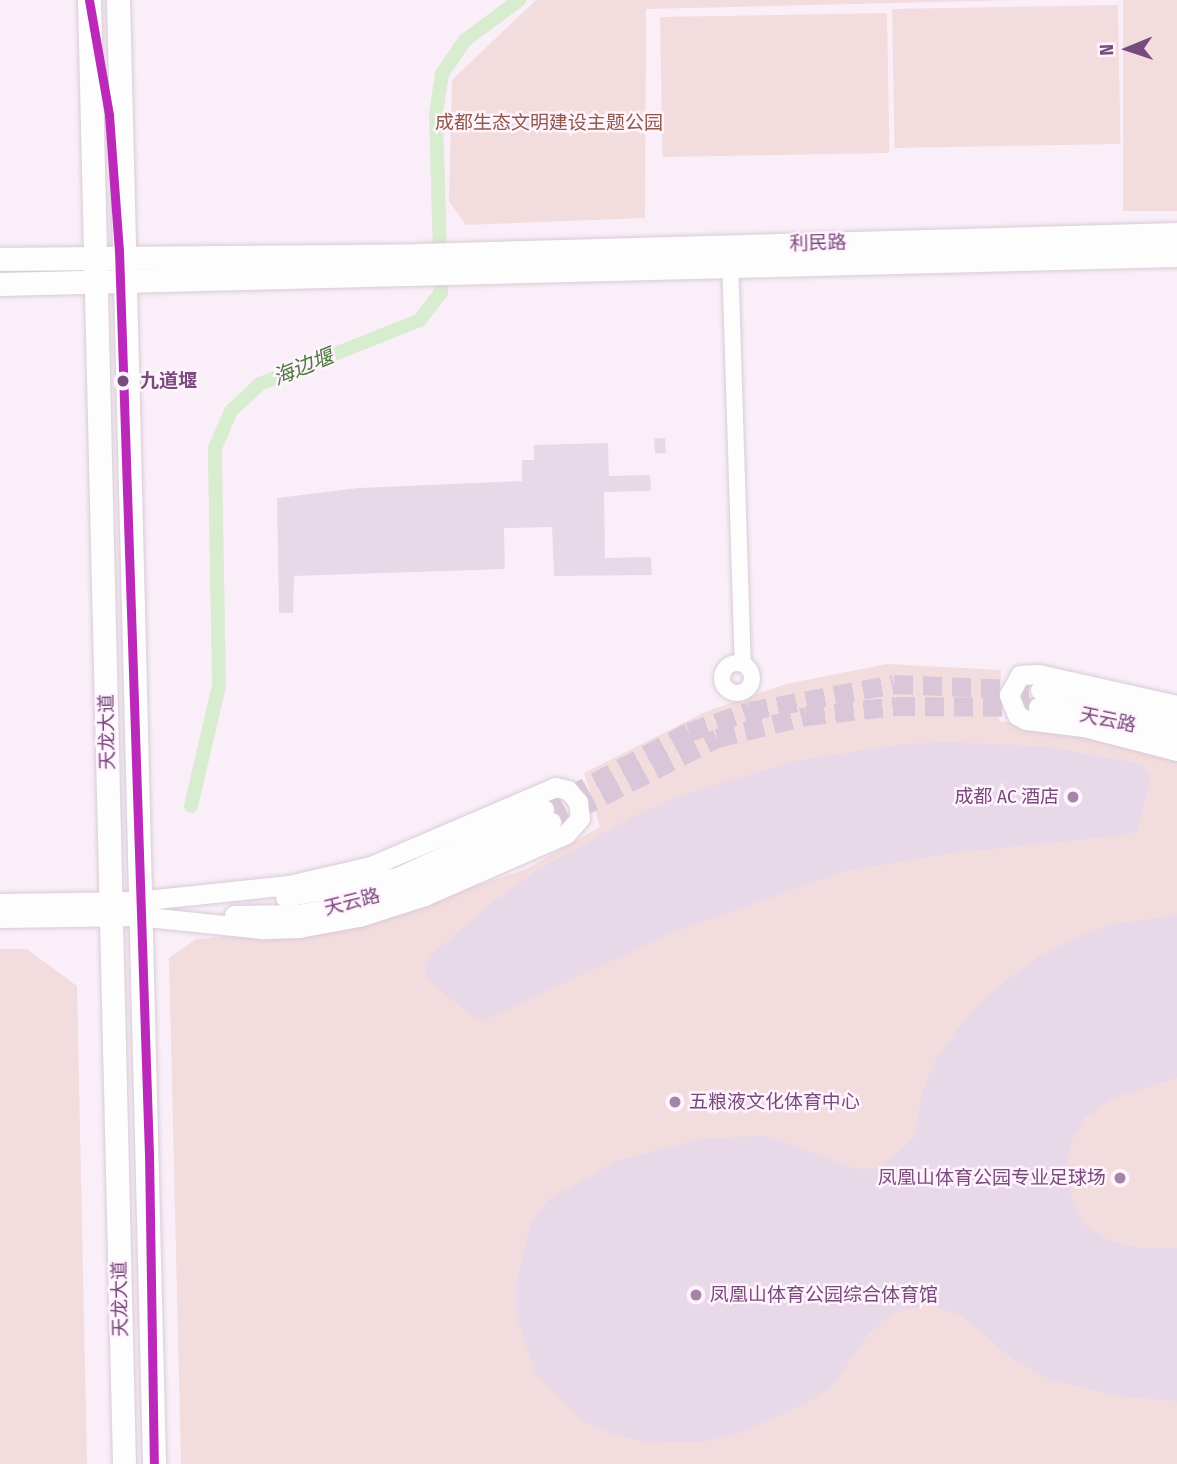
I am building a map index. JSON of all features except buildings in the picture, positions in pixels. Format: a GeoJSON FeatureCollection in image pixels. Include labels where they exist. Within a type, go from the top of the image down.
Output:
{"type":"FeatureCollection","features":[{"type":"Feature","properties":{"kind":"main road","name":"天龙大道"},"geometry":{"type":"LineString","coordinates":[[89,0],[99,282],[124,1464]]}},
{"type":"Feature","properties":{"kind":"main road","name":"天龙大道"},"geometry":{"type":"LineString","coordinates":[[118,0],[138,909],[154,1464]]}},
{"type":"Feature","properties":{"kind":"main road","name":"利民路"},"geometry":{"type":"LineString","coordinates":[[419,263],[724,255],[1177,234]]}},
{"type":"Feature","properties":{"kind":"main road"},"geometry":{"type":"LineString","coordinates":[[0,259],[125,255],[419,263]]}},
{"type":"Feature","properties":{"kind":"main road","name":"利民路"},"geometry":{"type":"LineString","coordinates":[[724,255],[1177,255]]}},
{"type":"Feature","properties":{"kind":"main road"},"geometry":{"type":"LineString","coordinates":[[0,284],[126,281],[419,263]]}},
{"type":"Feature","properties":{"kind":"street"},"geometry":{"type":"LineString","coordinates":[[724,255],[738,664]]}},
{"type":"Feature","properties":{"kind":"street"},"geometry":{"type":"LineString","coordinates":[[1177,705],[1038,674],[1020,676],[1009,695],[1017,715],[1026,720],[1084,727],[1177,751]]}},
{"type":"Feature","properties":{"kind":"street","name":"天云路"},"geometry":{"type":"LineString","coordinates":[[1177,719],[1074,693],[1039,699],[1177,737]]}},
{"type":"Feature","properties":{"kind":"street"},"geometry":{"type":"LineString","coordinates":[[0,903],[138,909],[289,885],[371,866],[555,786],[568,790],[578,802],[580,818],[566,834],[425,896],[359,917],[299,928],[262,929],[138,909]]}},
{"type":"Feature","properties":{"kind":"street","name":"天云路"},"geometry":{"type":"LineString","coordinates":[[138,909],[299,914],[351,904],[426,882],[547,815]]}},
{"type":"Feature","properties":{"kind":"street"},"geometry":{"type":"LineString","coordinates":[[0,918],[111,909]]}},
{"type":"Feature","properties":{"kind":"green space","name":"成都生态文明建设主题公园"},"geometry":{"type":"Polygon","coordinates":[[[536,0],[1021,0],[646,9],[645,218],[466,225],[449,201],[452,80],[536,0]]]}},
{"type":"Feature","properties":{"kind":"green space"},"geometry":{"type":"Polygon","coordinates":[[[1123,0],[1177,0],[1177,211],[1123,211],[1123,0]]]}},
{"type":"Feature","properties":{"kind":"green space"},"geometry":{"type":"Polygon","coordinates":[[[1118,5],[1120,144],[894,148],[892,9],[1118,5]]]}},
{"type":"Feature","properties":{"kind":"green space"},"geometry":{"type":"Polygon","coordinates":[[[887,13],[889,153],[662,157],[660,17],[887,13]]]}},
{"type":"Feature","properties":{"kind":"green space","name":"五粮液文化体育中心"},"geometry":{"type":"Polygon","coordinates":[[[887,664],[1001,670],[999,721],[1046,727],[1177,757],[1177,1464],[181,1464],[169,958],[196,939],[357,926],[526,869],[600,827],[584,773],[705,712],[786,684],[887,664]]]}},
{"type":"Feature","properties":{"kind":"green space"},"geometry":{"type":"Polygon","coordinates":[[[0,949],[27,949],[77,986],[87,1464],[0,1464],[0,949]]]}},
{"type":"Feature","properties":{"kind":"waterway","name":"海边堰"},"geometry":{"type":"LineString","coordinates":[[191,806],[219,686],[215,448],[231,411],[260,384],[420,320],[441,292],[436,114],[442,74],[464,41],[519,0]]}},
{"type":"Feature","properties":{"kind":"tunnel"},"geometry":{"type":"LineString","coordinates":[[544,809],[689,732],[749,711],[894,684],[1040,690]]}},
{"type":"Feature","properties":{"kind":"tunnel"},"geometry":{"type":"LineString","coordinates":[[551,822],[717,738],[806,716],[896,706],[1038,707]]}},
{"type":"Feature","properties":{"kind":"transit line"},"geometry":{"type":"LineString","coordinates":[[89,0],[109,115],[119,250],[149,1153],[154,1464]]}},
{"type":"Feature","properties":{"kind":"place","name":"九道堰"},"geometry":{"type":"Point","coordinates":[123,381]}},
{"type":"Feature","properties":{"kind":"place","name":"成都 AC 酒店"},"geometry":{"type":"Point","coordinates":[1073,797]}},
{"type":"Feature","properties":{"kind":"place","name":"五粮液文化体育中心"},"geometry":{"type":"Point","coordinates":[675,1102]}},
{"type":"Feature","properties":{"kind":"place","name":"凤凰山体育公园专业足球场"},"geometry":{"type":"Point","coordinates":[1120,1178]}},
{"type":"Feature","properties":{"kind":"place","name":"凤凰山体育公园综合体育馆"},"geometry":{"type":"Point","coordinates":[696,1295]}}]}
